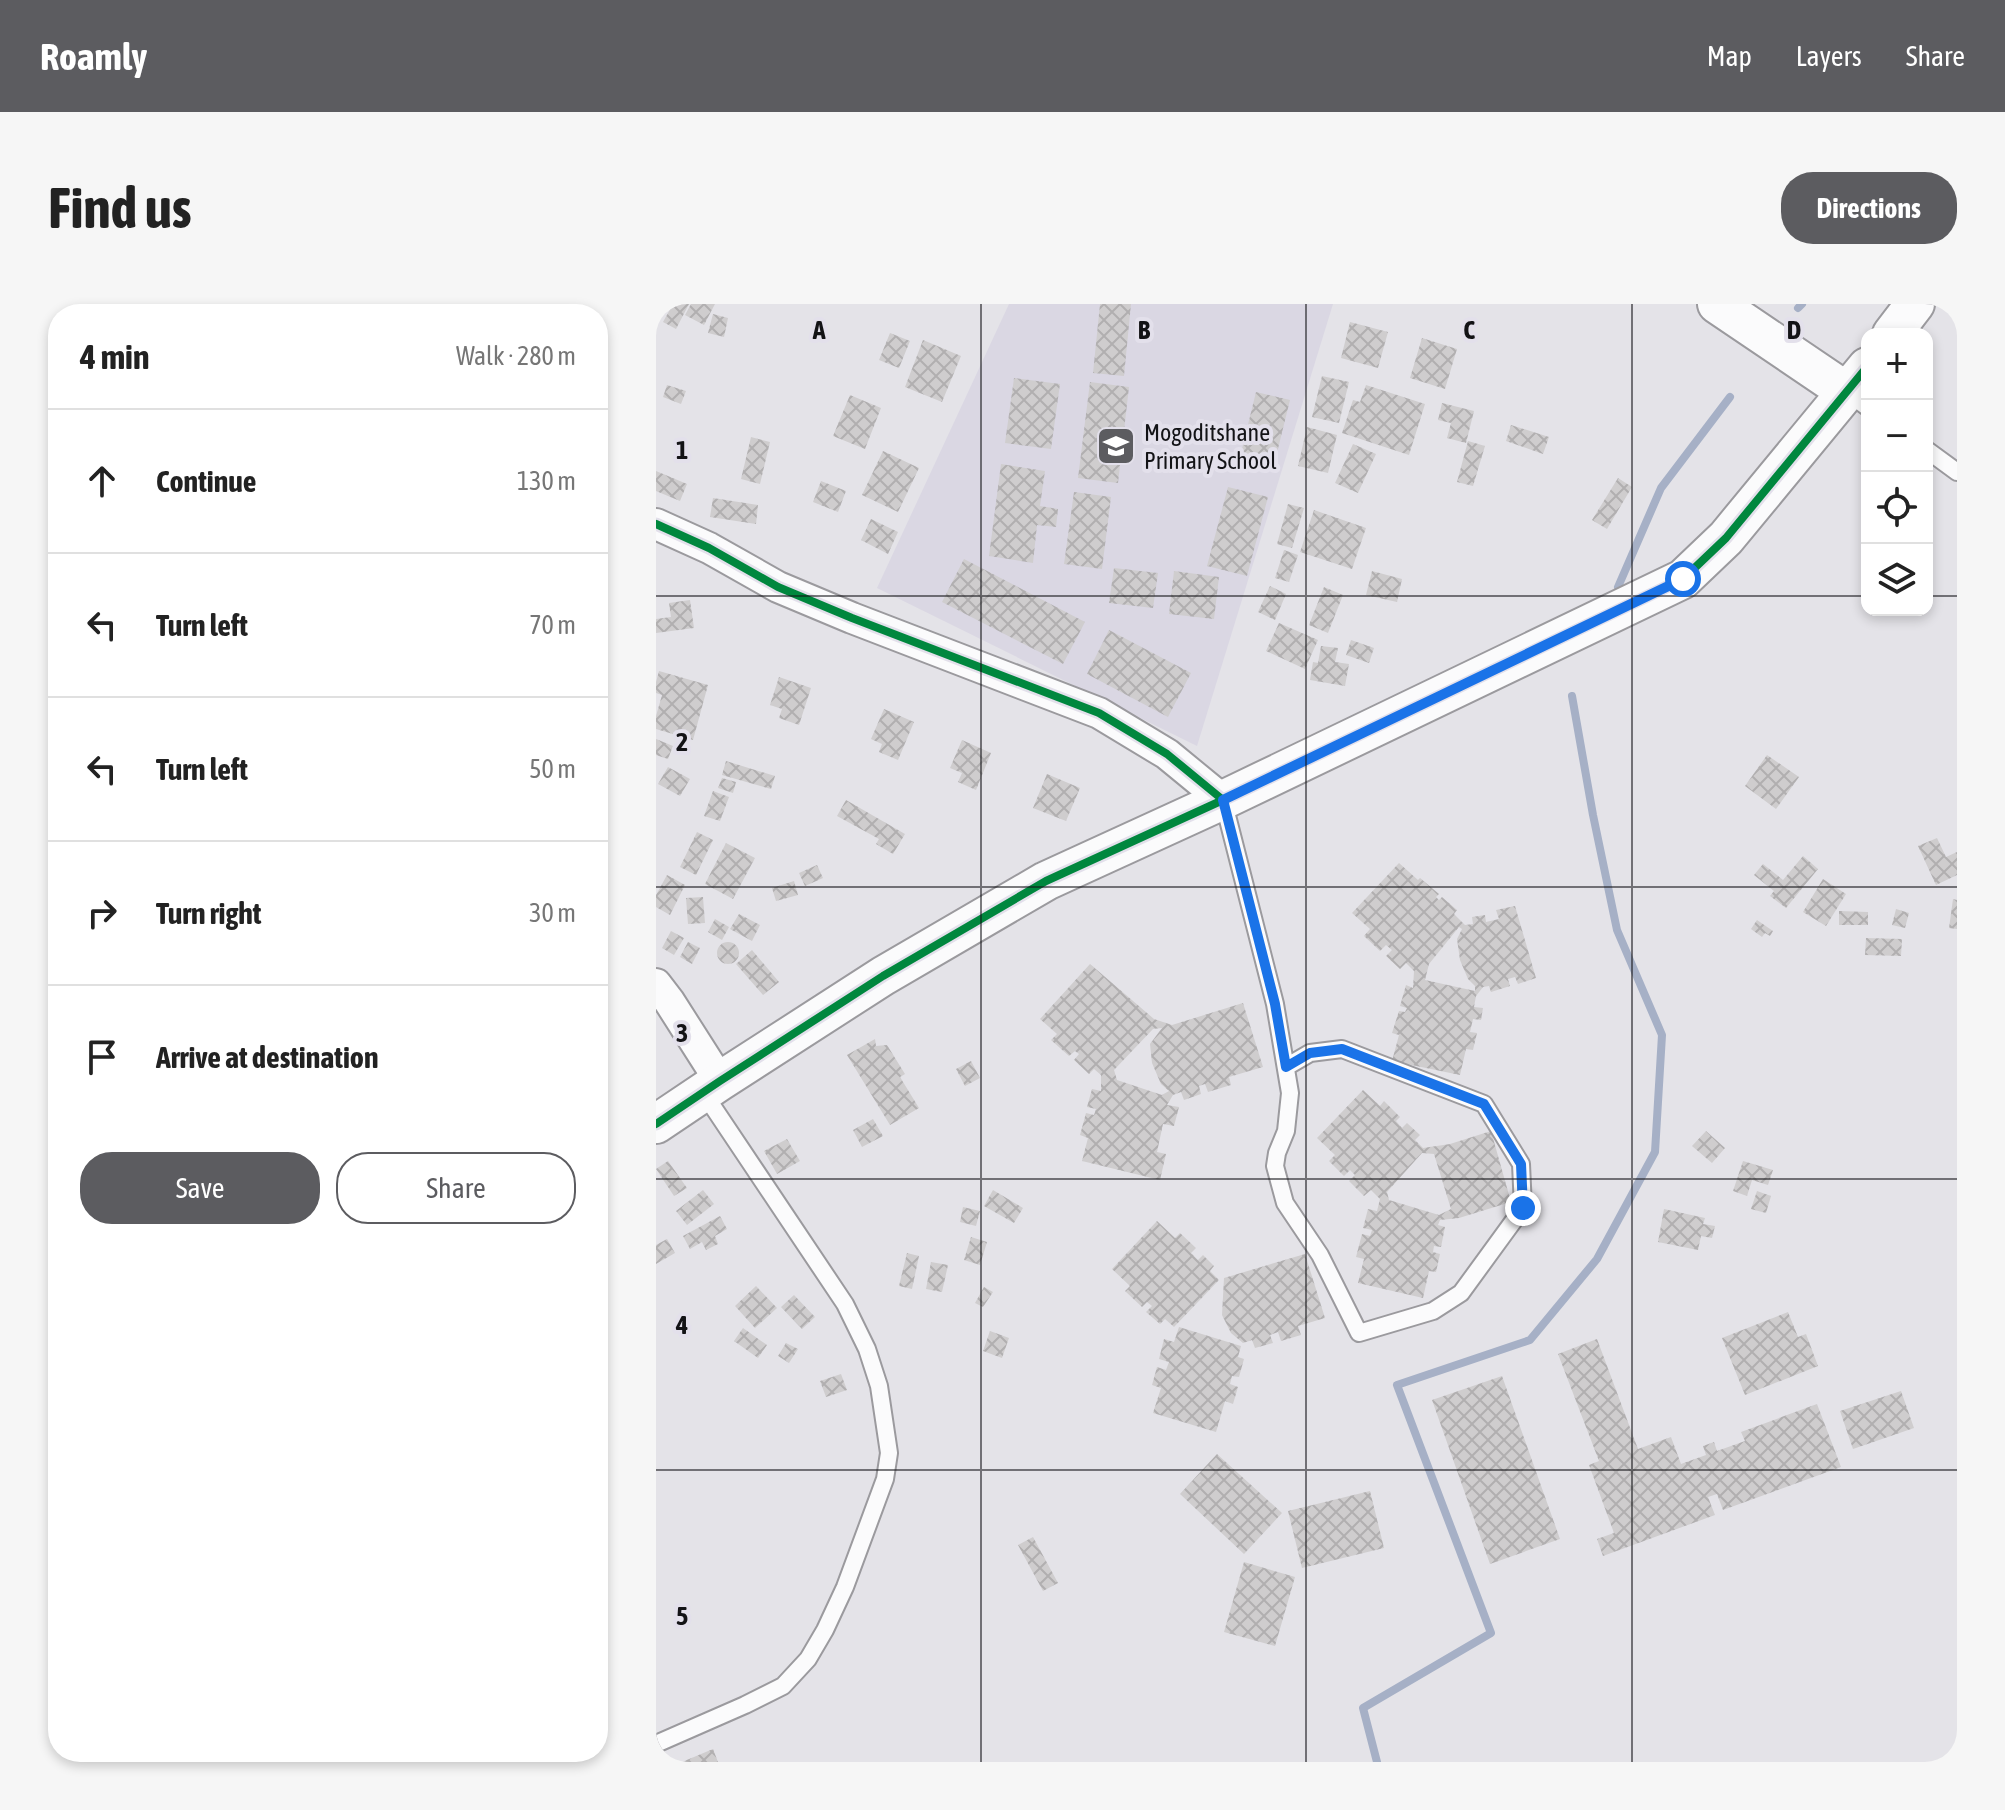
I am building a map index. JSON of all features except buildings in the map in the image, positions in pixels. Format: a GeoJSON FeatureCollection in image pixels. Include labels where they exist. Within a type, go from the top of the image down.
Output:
{"type":"FeatureCollection","features":[{"type":"Feature","properties":{"kind":"street"},"geometry":{"type":"LineString","coordinates":[[656,1124],[883,976],[1023,894],[1683,579],[1726,538],[1860,389],[1717,304]]}},
{"type":"Feature","properties":{"kind":"street"},"geometry":{"type":"LineString","coordinates":[[1897,328],[1915,304]]}},
{"type":"Feature","properties":{"kind":"street"},"geometry":{"type":"LineString","coordinates":[[656,524],[709,548],[778,587],[1099,713],[1167,754],[1223,800]]}},
{"type":"Feature","properties":{"kind":"street"},"geometry":{"type":"LineString","coordinates":[[656,984],[669,1001],[711,1087]]}},
{"type":"Feature","properties":{"kind":"lane"},"geometry":{"type":"LineString","coordinates":[[1933,454],[1957,472]]}},
{"type":"Feature","properties":{"kind":"lane"},"geometry":{"type":"LineString","coordinates":[[1223,800],[1275,1004],[1286,1067],[1290,1093],[1288,1119],[1275,1166],[1285,1203],[1320,1255],[1359,1333],[1433,1311],[1461,1293],[1523,1208],[1521,1164],[1484,1104],[1342,1049],[1310,1053],[1286,1067]]}},
{"type":"Feature","properties":{"kind":"lane"},"geometry":{"type":"LineString","coordinates":[[656,1744],[783,1686],[808,1659],[845,1587],[885,1479],[889,1453],[879,1386],[867,1349],[845,1304],[711,1087]]}},
{"type":"Feature","properties":{"kind":"shaded area","name":"Mogoditshane Primary School"},"geometry":{"type":"Polygon","coordinates":[[[1009,304],[1333,304],[1197,746],[877,588],[1009,304]]]}},
{"type":"Feature","properties":{"kind":"waterway"},"geometry":{"type":"LineString","coordinates":[[1798,308],[1802,304]]}},
{"type":"Feature","properties":{"kind":"waterway"},"geometry":{"type":"LineString","coordinates":[[1618,587],[1661,488],[1730,397]]}},
{"type":"Feature","properties":{"kind":"waterway"},"geometry":{"type":"LineString","coordinates":[[1377,1762],[1363,1708],[1491,1633],[1397,1385],[1530,1340],[1597,1259],[1655,1152],[1662,1035],[1617,930],[1572,696]]}},
{"type":"Feature","properties":{"kind":"cycle path"},"geometry":{"type":"LineString","coordinates":[[656,1124],[883,976],[1046,881],[1223,800],[1683,579],[1726,538],[1861,374]]}},
{"type":"Feature","properties":{"kind":"cycle path"},"geometry":{"type":"LineString","coordinates":[[656,524],[709,548],[778,587],[1099,713],[1167,754],[1223,800]]}},
{"type":"Feature","properties":{"kind":"place","name":"Mogoditshane Primary School"},"geometry":{"type":"Point","coordinates":[1116,446]}},
{"type":"Feature","properties":{"kind":"route"},"geometry":{"type":"LineString","coordinates":[[1523,1208],[1521,1164],[1484,1104],[1342,1049],[1310,1053],[1286,1067],[1275,1004],[1223,800],[1683,579]]}}]}
